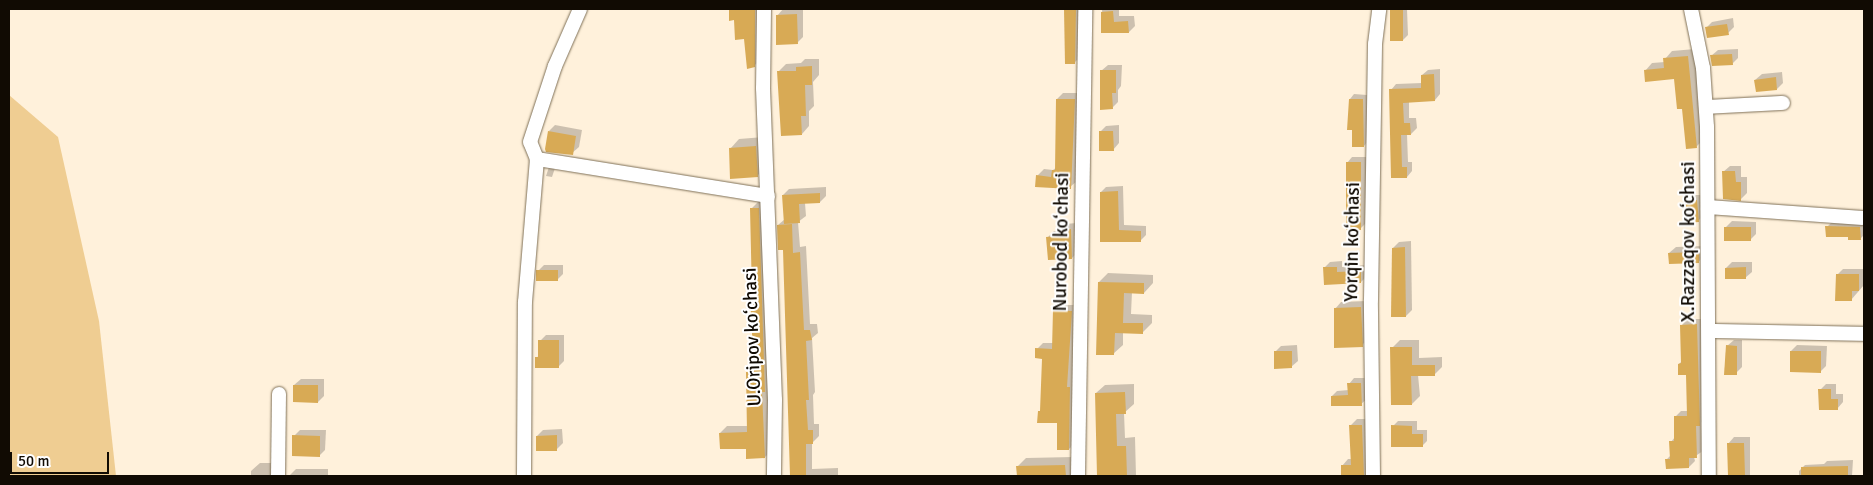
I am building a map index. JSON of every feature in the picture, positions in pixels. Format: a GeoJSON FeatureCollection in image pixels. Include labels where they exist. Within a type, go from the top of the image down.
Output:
{"type":"FeatureCollection","features":[{"type":"Feature","properties":{"kind":"street"},"geometry":{"type":"LineString","coordinates":[[524,476],[525,302],[537,159],[530,142],[555,66],[580,9]]}},
{"type":"Feature","properties":{"kind":"street","name":"U.Oripov koʻchasi"},"geometry":{"type":"LineString","coordinates":[[764,9],[763,88],[768,196],[770,331],[775,400],[774,476]]}},
{"type":"Feature","properties":{"kind":"street","name":"Nurobod koʻchasi"},"geometry":{"type":"LineString","coordinates":[[1078,476],[1084,9]]}},
{"type":"Feature","properties":{"kind":"street","name":"Yorqin koʻchasi"},"geometry":{"type":"LineString","coordinates":[[1373,476],[1371,280],[1375,44],[1379,9]]}},
{"type":"Feature","properties":{"kind":"street","name":"X.Razzaqov koʻchasi"},"geometry":{"type":"LineString","coordinates":[[1691,9],[1703,68],[1706,107],[1710,476]]}},
{"type":"Feature","properties":{"kind":"street"},"geometry":{"type":"LineString","coordinates":[[1706,107],[1784,103]]}},
{"type":"Feature","properties":{"kind":"street"},"geometry":{"type":"LineString","coordinates":[[537,159],[768,196]]}},
{"type":"Feature","properties":{"kind":"street"},"geometry":{"type":"LineString","coordinates":[[1708,207],[1863,218]]}},
{"type":"Feature","properties":{"kind":"street"},"geometry":{"type":"LineString","coordinates":[[1709,331],[1864,334]]}},
{"type":"Feature","properties":{"kind":"street"},"geometry":{"type":"LineString","coordinates":[[278,476],[279,394]]}},
{"type":"Feature","properties":{"kind":"shaded area"},"geometry":{"type":"Polygon","coordinates":[[[9,95],[58,137],[99,321],[116,476],[9,476],[9,95]]]}},
{"type":"Feature","properties":{"kind":"building"},"geometry":{"type":"Polygon","coordinates":[[[729,9],[755,9],[755,67],[747,69],[744,39],[735,40],[734,20],[729,21],[729,9]]]}},
{"type":"Feature","properties":{"kind":"building"},"geometry":{"type":"Polygon","coordinates":[[[1064,9],[1076,9],[1075,64],[1065,64],[1064,9]]]}},
{"type":"Feature","properties":{"kind":"building"},"geometry":{"type":"Polygon","coordinates":[[[1403,9],[1403,41],[1390,41],[1390,10],[1403,9]]]}},
{"type":"Feature","properties":{"kind":"building"},"geometry":{"type":"Polygon","coordinates":[[[1113,11],[1114,22],[1128,21],[1129,33],[1101,33],[1101,12],[1113,11]]]}},
{"type":"Feature","properties":{"kind":"building"},"geometry":{"type":"Polygon","coordinates":[[[797,14],[798,44],[776,45],[776,15],[797,14]]]}},
{"type":"Feature","properties":{"kind":"building"},"geometry":{"type":"Polygon","coordinates":[[[1727,24],[1729,35],[1707,38],[1705,27],[1727,24]]]}},
{"type":"Feature","properties":{"kind":"building"},"geometry":{"type":"Polygon","coordinates":[[[1732,54],[1733,65],[1712,66],[1710,55],[1732,54]]]}},
{"type":"Feature","properties":{"kind":"building"},"geometry":{"type":"Polygon","coordinates":[[[1688,56],[1697,148],[1686,149],[1682,109],[1677,109],[1674,79],[1645,82],[1644,70],[1664,68],[1663,58],[1688,56]]]}},
{"type":"Feature","properties":{"kind":"building"},"geometry":{"type":"Polygon","coordinates":[[[812,66],[812,85],[805,85],[806,116],[801,116],[802,135],[781,136],[777,71],[796,71],[796,67],[812,66]]]}},
{"type":"Feature","properties":{"kind":"building"},"geometry":{"type":"Polygon","coordinates":[[[1100,70],[1116,70],[1116,93],[1112,93],[1113,109],[1100,110],[1100,70]]]}},
{"type":"Feature","properties":{"kind":"building"},"geometry":{"type":"Polygon","coordinates":[[[1434,74],[1435,101],[1403,103],[1404,123],[1410,123],[1411,135],[1401,135],[1402,167],[1407,167],[1407,178],[1391,178],[1389,89],[1421,88],[1421,75],[1434,74]]]}},
{"type":"Feature","properties":{"kind":"building"},"geometry":{"type":"Polygon","coordinates":[[[1776,77],[1777,90],[1756,92],[1754,80],[1776,77]]]}},
{"type":"Feature","properties":{"kind":"building"},"geometry":{"type":"Polygon","coordinates":[[[1056,99],[1075,99],[1071,189],[1035,187],[1036,175],[1051,177],[1052,170],[1055,170],[1056,99]]]}},
{"type":"Feature","properties":{"kind":"building"},"geometry":{"type":"Polygon","coordinates":[[[1349,99],[1363,99],[1364,147],[1352,147],[1352,130],[1347,130],[1349,99]]]}},
{"type":"Feature","properties":{"kind":"building"},"geometry":{"type":"Polygon","coordinates":[[[548,131],[576,136],[573,155],[546,152],[548,131]]]}},
{"type":"Feature","properties":{"kind":"building"},"geometry":{"type":"Polygon","coordinates":[[[1099,131],[1113,131],[1114,151],[1099,151],[1099,131]]]}},
{"type":"Feature","properties":{"kind":"building"},"geometry":{"type":"Polygon","coordinates":[[[756,146],[758,177],[730,179],[729,148],[756,146]]]}},
{"type":"Feature","properties":{"kind":"building"},"geometry":{"type":"Polygon","coordinates":[[[1346,162],[1361,162],[1361,230],[1346,230],[1346,162]]]}},
{"type":"Feature","properties":{"kind":"building"},"geometry":{"type":"Polygon","coordinates":[[[1722,171],[1735,171],[1736,182],[1741,182],[1741,201],[1723,199],[1722,171]]]}},
{"type":"Feature","properties":{"kind":"building"},"geometry":{"type":"Polygon","coordinates":[[[1118,191],[1119,230],[1141,231],[1141,242],[1100,242],[1100,192],[1118,191]]]}},
{"type":"Feature","properties":{"kind":"building"},"geometry":{"type":"Polygon","coordinates":[[[820,193],[820,203],[799,204],[800,223],[784,224],[782,195],[820,193]]]}},
{"type":"Feature","properties":{"kind":"building"},"geometry":{"type":"Polygon","coordinates":[[[1697,200],[1699,222],[1685,223],[1683,201],[1697,200]]]}},
{"type":"Feature","properties":{"kind":"building"},"geometry":{"type":"Polygon","coordinates":[[[750,208],[759,208],[765,392],[762,392],[765,458],[746,459],[746,449],[720,449],[719,433],[747,432],[746,372],[754,372],[750,295],[752,295],[750,208]]]}},
{"type":"Feature","properties":{"kind":"building"},"geometry":{"type":"Polygon","coordinates":[[[792,224],[793,253],[800,252],[804,330],[810,330],[812,340],[806,341],[809,400],[806,400],[808,430],[813,430],[813,444],[806,444],[806,476],[790,476],[783,250],[778,250],[777,225],[792,224]]]}},
{"type":"Feature","properties":{"kind":"building"},"geometry":{"type":"Polygon","coordinates":[[[1825,226],[1860,227],[1861,240],[1848,240],[1848,237],[1826,237],[1825,226]]]}},
{"type":"Feature","properties":{"kind":"building"},"geometry":{"type":"Polygon","coordinates":[[[1724,227],[1751,227],[1751,241],[1724,241],[1724,227]]]}},
{"type":"Feature","properties":{"kind":"building"},"geometry":{"type":"Polygon","coordinates":[[[1071,229],[1072,259],[1048,260],[1046,237],[1058,236],[1058,230],[1071,229]]]}},
{"type":"Feature","properties":{"kind":"building"},"geometry":{"type":"Polygon","coordinates":[[[1405,247],[1406,317],[1391,317],[1392,248],[1405,247]]]}},
{"type":"Feature","properties":{"kind":"building"},"geometry":{"type":"Polygon","coordinates":[[[1699,252],[1699,263],[1669,264],[1668,253],[1699,252]]]}},
{"type":"Feature","properties":{"kind":"building"},"geometry":{"type":"Polygon","coordinates":[[[1323,267],[1337,267],[1337,272],[1361,271],[1361,283],[1324,285],[1323,267]]]}},
{"type":"Feature","properties":{"kind":"building"},"geometry":{"type":"Polygon","coordinates":[[[1746,267],[1746,279],[1725,279],[1725,268],[1746,267]]]}},
{"type":"Feature","properties":{"kind":"building"},"geometry":{"type":"Polygon","coordinates":[[[536,270],[558,270],[558,281],[536,281],[536,270]]]}},
{"type":"Feature","properties":{"kind":"building"},"geometry":{"type":"Polygon","coordinates":[[[1836,274],[1859,274],[1859,291],[1852,291],[1852,301],[1835,301],[1836,274]]]}},
{"type":"Feature","properties":{"kind":"building"},"geometry":{"type":"Polygon","coordinates":[[[1098,282],[1144,283],[1144,294],[1124,293],[1123,323],[1143,323],[1143,334],[1115,333],[1114,355],[1096,355],[1098,282]]]}},
{"type":"Feature","properties":{"kind":"building"},"geometry":{"type":"Polygon","coordinates":[[[1361,307],[1363,347],[1334,348],[1334,308],[1361,307]]]}},
{"type":"Feature","properties":{"kind":"building"},"geometry":{"type":"Polygon","coordinates":[[[1053,310],[1072,311],[1067,387],[1070,387],[1069,450],[1057,450],[1057,423],[1037,423],[1038,411],[1040,411],[1042,359],[1035,358],[1035,348],[1052,349],[1053,310]]]}},
{"type":"Feature","properties":{"kind":"building"},"geometry":{"type":"Polygon","coordinates":[[[1697,324],[1700,426],[1696,426],[1697,458],[1689,458],[1689,468],[1666,469],[1665,459],[1670,459],[1669,441],[1674,441],[1674,416],[1687,416],[1686,375],[1678,375],[1678,364],[1681,363],[1680,325],[1697,324]]]}},
{"type":"Feature","properties":{"kind":"building"},"geometry":{"type":"Polygon","coordinates":[[[538,340],[559,340],[559,368],[535,368],[535,357],[538,357],[538,340]]]}},
{"type":"Feature","properties":{"kind":"building"},"geometry":{"type":"Polygon","coordinates":[[[1726,345],[1737,346],[1737,375],[1724,375],[1726,345]]]}},
{"type":"Feature","properties":{"kind":"building"},"geometry":{"type":"Polygon","coordinates":[[[1390,347],[1412,347],[1412,365],[1435,365],[1435,376],[1411,376],[1412,405],[1391,405],[1390,347]]]}},
{"type":"Feature","properties":{"kind":"building"},"geometry":{"type":"Polygon","coordinates":[[[1274,351],[1292,351],[1292,368],[1274,369],[1274,351]]]}},
{"type":"Feature","properties":{"kind":"building"},"geometry":{"type":"Polygon","coordinates":[[[1790,351],[1821,351],[1821,373],[1790,372],[1790,351]]]}},
{"type":"Feature","properties":{"kind":"building"},"geometry":{"type":"Polygon","coordinates":[[[1347,383],[1361,383],[1362,406],[1331,406],[1331,396],[1348,395],[1347,383]]]}},
{"type":"Feature","properties":{"kind":"building"},"geometry":{"type":"Polygon","coordinates":[[[293,385],[318,385],[318,403],[293,402],[293,385]]]}},
{"type":"Feature","properties":{"kind":"building"},"geometry":{"type":"Polygon","coordinates":[[[1818,389],[1831,389],[1831,399],[1838,399],[1838,410],[1819,410],[1818,389]]]}},
{"type":"Feature","properties":{"kind":"building"},"geometry":{"type":"Polygon","coordinates":[[[1125,392],[1126,414],[1116,414],[1117,446],[1126,446],[1127,476],[1097,476],[1095,393],[1125,392]]]}},
{"type":"Feature","properties":{"kind":"building"},"geometry":{"type":"Polygon","coordinates":[[[1349,425],[1362,425],[1364,476],[1341,476],[1341,465],[1351,465],[1349,425]]]}},
{"type":"Feature","properties":{"kind":"building"},"geometry":{"type":"Polygon","coordinates":[[[1391,425],[1412,426],[1412,434],[1423,434],[1423,447],[1391,447],[1391,425]]]}},
{"type":"Feature","properties":{"kind":"building"},"geometry":{"type":"Polygon","coordinates":[[[292,435],[320,436],[320,457],[292,456],[292,435]]]}},
{"type":"Feature","properties":{"kind":"building"},"geometry":{"type":"Polygon","coordinates":[[[557,435],[557,451],[536,451],[536,436],[557,435]]]}},
{"type":"Feature","properties":{"kind":"building"},"geometry":{"type":"Polygon","coordinates":[[[1727,443],[1744,443],[1745,476],[1728,476],[1727,443]]]}},
{"type":"Feature","properties":{"kind":"building"},"geometry":{"type":"Polygon","coordinates":[[[1065,465],[1066,476],[1017,476],[1016,466],[1065,465]]]}},
{"type":"Feature","properties":{"kind":"building"},"geometry":{"type":"Polygon","coordinates":[[[1848,466],[1848,476],[1801,476],[1801,467],[1848,466]]]}}]}
